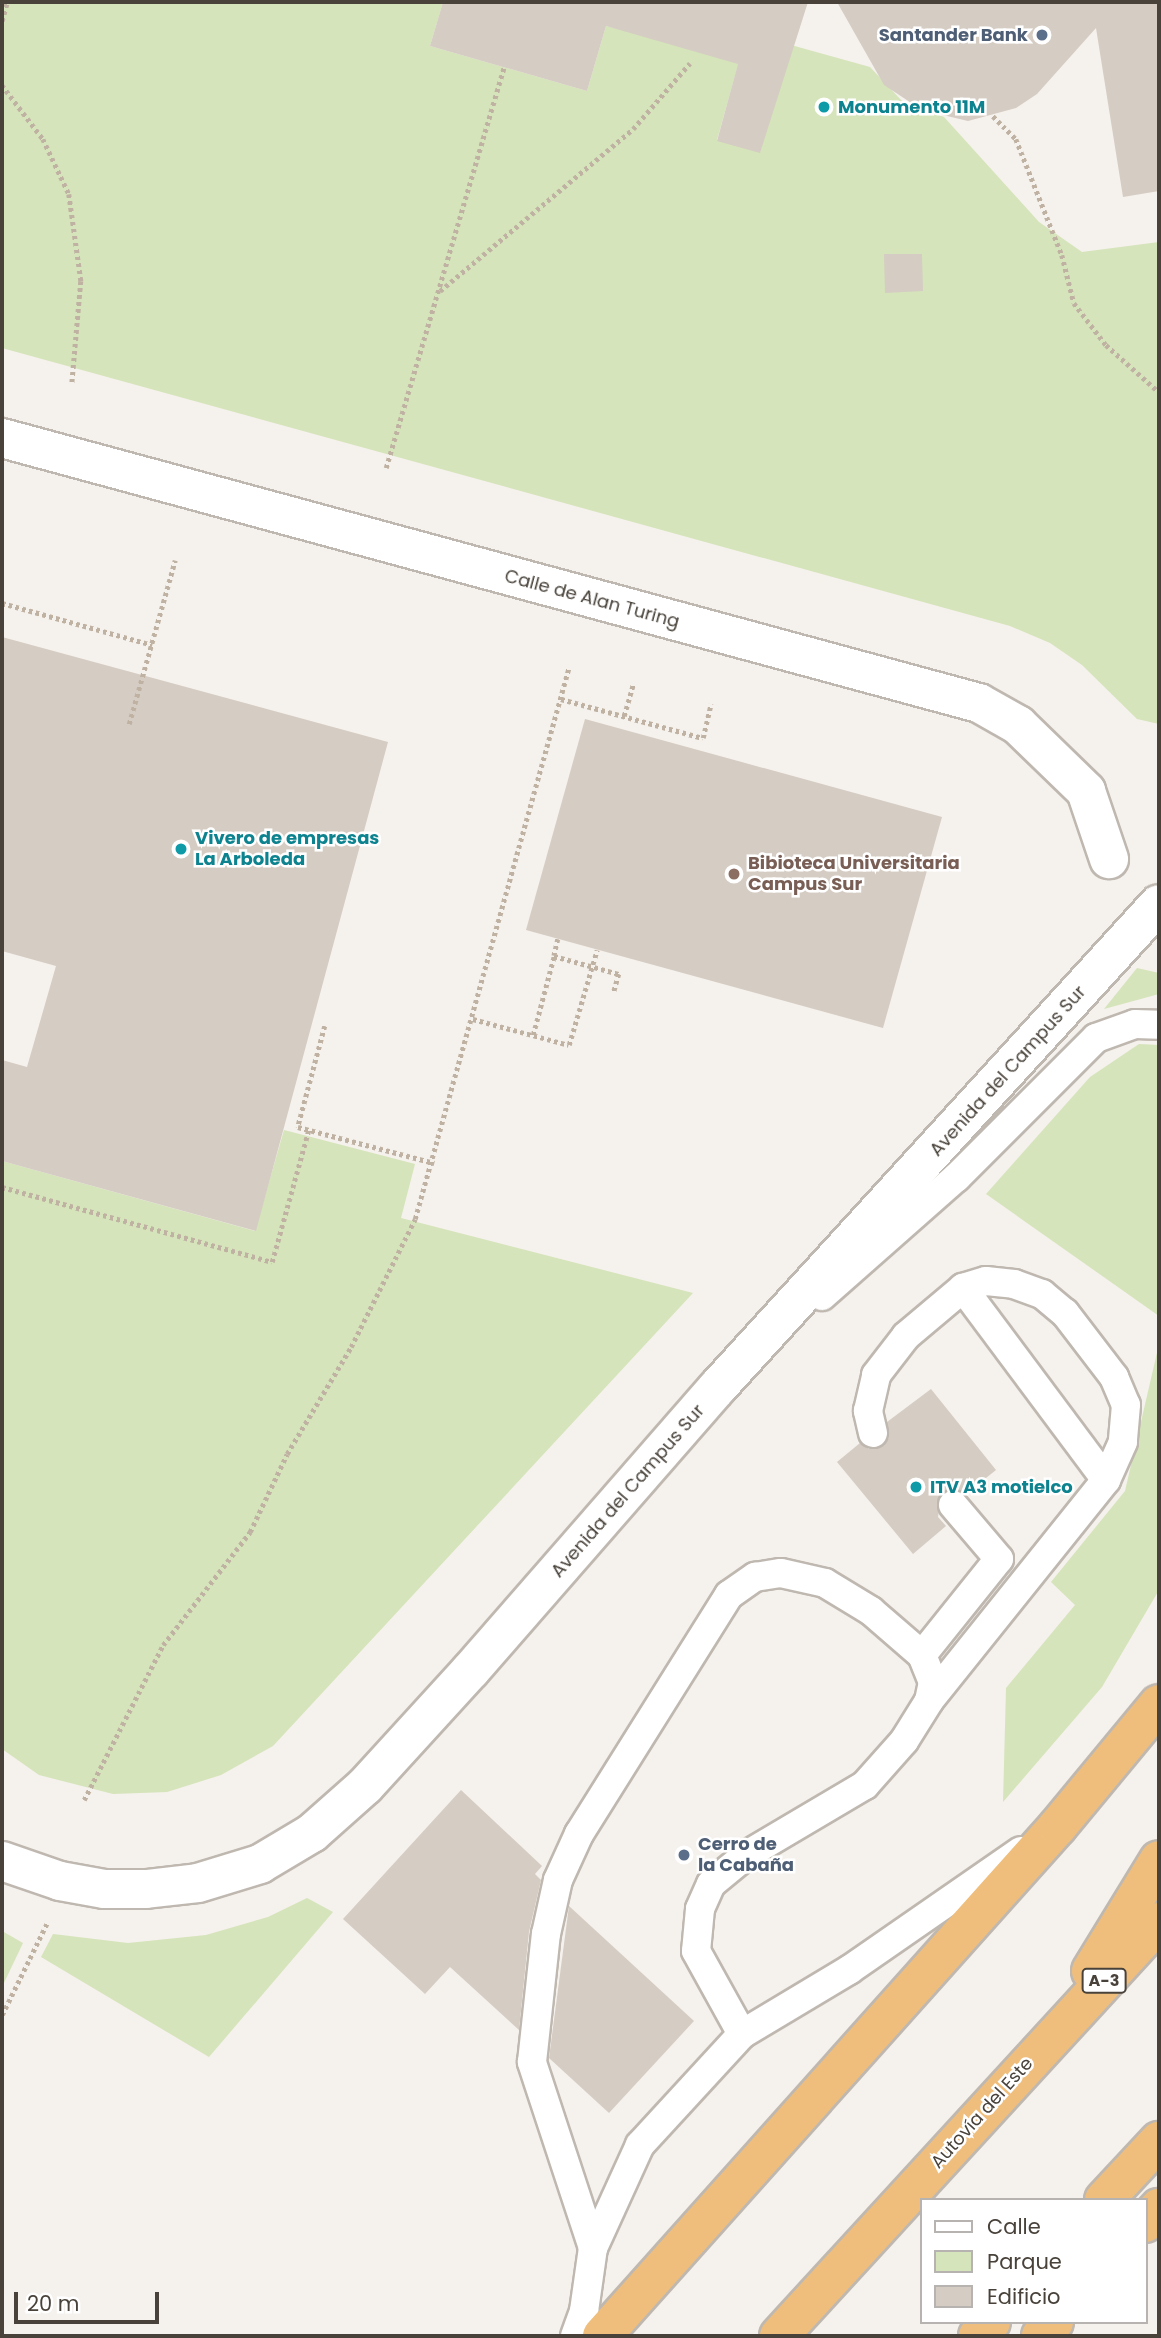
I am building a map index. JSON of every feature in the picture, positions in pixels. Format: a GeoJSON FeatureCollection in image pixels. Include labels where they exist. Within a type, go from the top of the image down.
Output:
{"type":"FeatureCollection","features":[{"type":"Feature","properties":{"kind":"highway"},"geometry":{"type":"LineString","coordinates":[[602,2336],[1058,1826],[1159,1704]]}},
{"type":"Feature","properties":{"kind":"highway"},"geometry":{"type":"LineString","coordinates":[[1048,2040],[1159,1860]]}},
{"type":"Feature","properties":{"kind":"highway","name":"Autovía del Este"},"geometry":{"type":"LineString","coordinates":[[779,2336],[1159,1922]]}},
{"type":"Feature","properties":{"kind":"highway"},"geometry":{"type":"LineString","coordinates":[[1106,2198],[1159,2141]]}},
{"type":"Feature","properties":{"kind":"highway"},"geometry":{"type":"LineString","coordinates":[[1147,2221],[1159,2208]]}},
{"type":"Feature","properties":{"kind":"street","name":"Calle de Alan Turing"},"geometry":{"type":"LineString","coordinates":[[2,438],[979,703],[1018,725],[1086,791],[1110,859]]}},
{"type":"Feature","properties":{"kind":"street","name":"Avenida del Campus Sur"},"geometry":{"type":"LineString","coordinates":[[2,1861],[60,1881],[104,1889],[146,1889],[198,1883],[260,1864],[312,1833],[365,1786],[427,1718],[717,1388],[1159,904]]}},
{"type":"Feature","properties":{"kind":"lane"},"geometry":{"type":"LineString","coordinates":[[717,1388],[956,1178],[1096,1038],[1135,1024],[1159,1025]]}},
{"type":"Feature","properties":{"kind":"lane"},"geometry":{"type":"LineString","coordinates":[[741,2034],[696,1951],[700,1909],[712,1884],[745,1856],[865,1785],[904,1741],[929,1701],[1107,1480],[1123,1442],[1126,1405],[1114,1377],[1065,1314],[1042,1294],[1014,1284],[986,1281],[963,1288],[906,1336],[876,1375],[868,1411],[873,1433]]}},
{"type":"Feature","properties":{"kind":"lane"},"geometry":{"type":"LineString","coordinates":[[963,1288],[1107,1480]]}},
{"type":"Feature","properties":{"kind":"lane"},"geometry":{"type":"LineString","coordinates":[[922,1655],[999,1559],[953,1505]]}},
{"type":"Feature","properties":{"kind":"lane"},"geometry":{"type":"LineString","coordinates":[[593,2248],[532,2062],[546,1934],[558,1880],[579,1834],[729,1595],[755,1577],[781,1573],[824,1583],[871,1611],[922,1655],[933,1682],[929,1701]]}},
{"type":"Feature","properties":{"kind":"lane"},"geometry":{"type":"LineString","coordinates":[[575,2336],[584,2311],[593,2248],[640,2145],[741,2034],[849,1970],[1058,1826]]}},
{"type":"Feature","properties":{"kind":"path"},"geometry":{"type":"LineString","coordinates":[[2,21],[8,2]]}},
{"type":"Feature","properties":{"kind":"path"},"geometry":{"type":"LineString","coordinates":[[439,292],[633,129],[690,63]]}},
{"type":"Feature","properties":{"kind":"path"},"geometry":{"type":"LineString","coordinates":[[386,468],[504,68]]}},
{"type":"Feature","properties":{"kind":"path"},"geometry":{"type":"LineString","coordinates":[[2,85],[44,139],[69,194],[81,281],[72,383]]}},
{"type":"Feature","properties":{"kind":"path"},"geometry":{"type":"LineString","coordinates":[[993,116],[1016,139],[1062,255],[1074,303],[1106,345],[1159,391]]}},
{"type":"Feature","properties":{"kind":"path"},"geometry":{"type":"LineString","coordinates":[[129,724],[175,560]]}},
{"type":"Feature","properties":{"kind":"path"},"geometry":{"type":"LineString","coordinates":[[2,603],[152,645]]}},
{"type":"Feature","properties":{"kind":"path"},"geometry":{"type":"LineString","coordinates":[[84,1800],[163,1645],[250,1532],[287,1454],[352,1347],[415,1219],[434,1163],[569,667]]}},
{"type":"Feature","properties":{"kind":"path"},"geometry":{"type":"LineString","coordinates":[[624,716],[633,684]]}},
{"type":"Feature","properties":{"kind":"path"},"geometry":{"type":"LineString","coordinates":[[561,699],[703,738],[711,704]]}},
{"type":"Feature","properties":{"kind":"path"},"geometry":{"type":"LineString","coordinates":[[533,1035],[558,939]]}},
{"type":"Feature","properties":{"kind":"path"},"geometry":{"type":"LineString","coordinates":[[473,1018],[569,1045],[597,950]]}},
{"type":"Feature","properties":{"kind":"path"},"geometry":{"type":"LineString","coordinates":[[554,956],[619,974],[614,992]]}},
{"type":"Feature","properties":{"kind":"path"},"geometry":{"type":"LineString","coordinates":[[325,1026],[298,1126],[434,1163]]}},
{"type":"Feature","properties":{"kind":"path"},"geometry":{"type":"LineString","coordinates":[[2,1187],[272,1262],[309,1129]]}},
{"type":"Feature","properties":{"kind":"path"},"geometry":{"type":"LineString","coordinates":[[2,2015],[48,1919]]}},
{"type":"Feature","properties":{"kind":"green space"},"geometry":{"type":"Polygon","coordinates":[[[2,2],[443,2],[430,46],[587,91],[606,26],[740,58],[717,140],[760,152],[791,45],[870,67],[902,101],[944,117],[1039,222],[1082,252],[1159,242],[1159,724],[1137,719],[1082,665],[1050,643],[1010,626],[2,348],[2,2]]]}},
{"type":"Feature","properties":{"kind":"green space"},"geometry":{"type":"Polygon","coordinates":[[[1137,968],[1159,973],[1159,994],[1104,1009],[1137,968]]]}},
{"type":"Feature","properties":{"kind":"green space"},"geometry":{"type":"Polygon","coordinates":[[[1139,1044],[1159,1045],[1159,1316],[986,1194],[1090,1077],[1139,1044]]]}},
{"type":"Feature","properties":{"kind":"green space"},"geometry":{"type":"Polygon","coordinates":[[[284,1130],[415,1164],[401,1218],[693,1293],[273,1746],[221,1775],[167,1792],[113,1794],[39,1775],[2,1749],[2,1161],[255,1231],[284,1130]]]}},
{"type":"Feature","properties":{"kind":"green space"},"geometry":{"type":"Polygon","coordinates":[[[1159,1344],[1159,1590],[1102,1687],[1003,1802],[1006,1688],[1075,1605],[1051,1582],[1125,1491],[1159,1344]]]}},
{"type":"Feature","properties":{"kind":"green space"},"geometry":{"type":"Polygon","coordinates":[[[307,1898],[333,1912],[209,2057],[41,1957],[53,1934],[128,1943],[206,1935],[268,1917],[307,1898]]]}},
{"type":"Feature","properties":{"kind":"green space"},"geometry":{"type":"Polygon","coordinates":[[[2,1931],[23,1943],[2,1987],[2,1931]]]}},
{"type":"Feature","properties":{"kind":"building"},"geometry":{"type":"Polygon","coordinates":[[[443,2],[808,2],[760,153],[717,141],[738,64],[606,26],[587,91],[430,46],[443,2]]]}},
{"type":"Feature","properties":{"kind":"building"},"geometry":{"type":"Polygon","coordinates":[[[837,2],[1159,2],[1159,191],[1123,197],[1096,28],[1037,94],[1016,108],[968,121],[922,110],[884,85],[837,2]]]}},
{"type":"Feature","properties":{"kind":"building"},"geometry":{"type":"Polygon","coordinates":[[[884,254],[922,254],[923,291],[885,293],[884,254]]]}},
{"type":"Feature","properties":{"kind":"building","name":"Vivero de empresas La Arboleda"},"geometry":{"type":"Polygon","coordinates":[[[2,637],[388,742],[256,1231],[2,1161],[2,1060],[27,1067],[56,966],[2,951],[2,637]]]}},
{"type":"Feature","properties":{"kind":"building","name":"Bibioteca Universitaria Campus Sur"},"geometry":{"type":"Polygon","coordinates":[[[585,719],[942,817],[883,1028],[526,930],[585,719]]]}},
{"type":"Feature","properties":{"kind":"building","name":"ITV A3 motielco"},"geometry":{"type":"Polygon","coordinates":[[[931,1389],[996,1470],[966,1494],[951,1489],[942,1493],[938,1517],[946,1526],[913,1554],[837,1462],[860,1443],[869,1449],[884,1446],[889,1437],[887,1422],[931,1389]]]}},
{"type":"Feature","properties":{"kind":"building"},"geometry":{"type":"Polygon","coordinates":[[[461,1790],[542,1866],[535,1874],[541,1880],[529,1932],[519,2030],[450,1967],[425,1994],[343,1919],[461,1790]]]}},
{"type":"Feature","properties":{"kind":"building"},"geometry":{"type":"Polygon","coordinates":[[[569,1906],[694,2021],[609,2113],[549,2058],[569,1906]]]}},
{"type":"Feature","properties":{"kind":"place","name":"Santander Bank"},"geometry":{"type":"Point","coordinates":[1042,35]}},
{"type":"Feature","properties":{"kind":"place","name":"Monumento 11M"},"geometry":{"type":"Point","coordinates":[824,107]}},
{"type":"Feature","properties":{"kind":"place","name":"Vivero de empresas La Arboleda"},"geometry":{"type":"Point","coordinates":[181,849]}},
{"type":"Feature","properties":{"kind":"place","name":"Bibioteca Universitaria Campus Sur"},"geometry":{"type":"Point","coordinates":[734,874]}},
{"type":"Feature","properties":{"kind":"place","name":"ITV A3 motielco"},"geometry":{"type":"Point","coordinates":[916,1487]}},
{"type":"Feature","properties":{"kind":"place","name":"Cerro de la Cabaña"},"geometry":{"type":"Point","coordinates":[684,1855]}}]}
